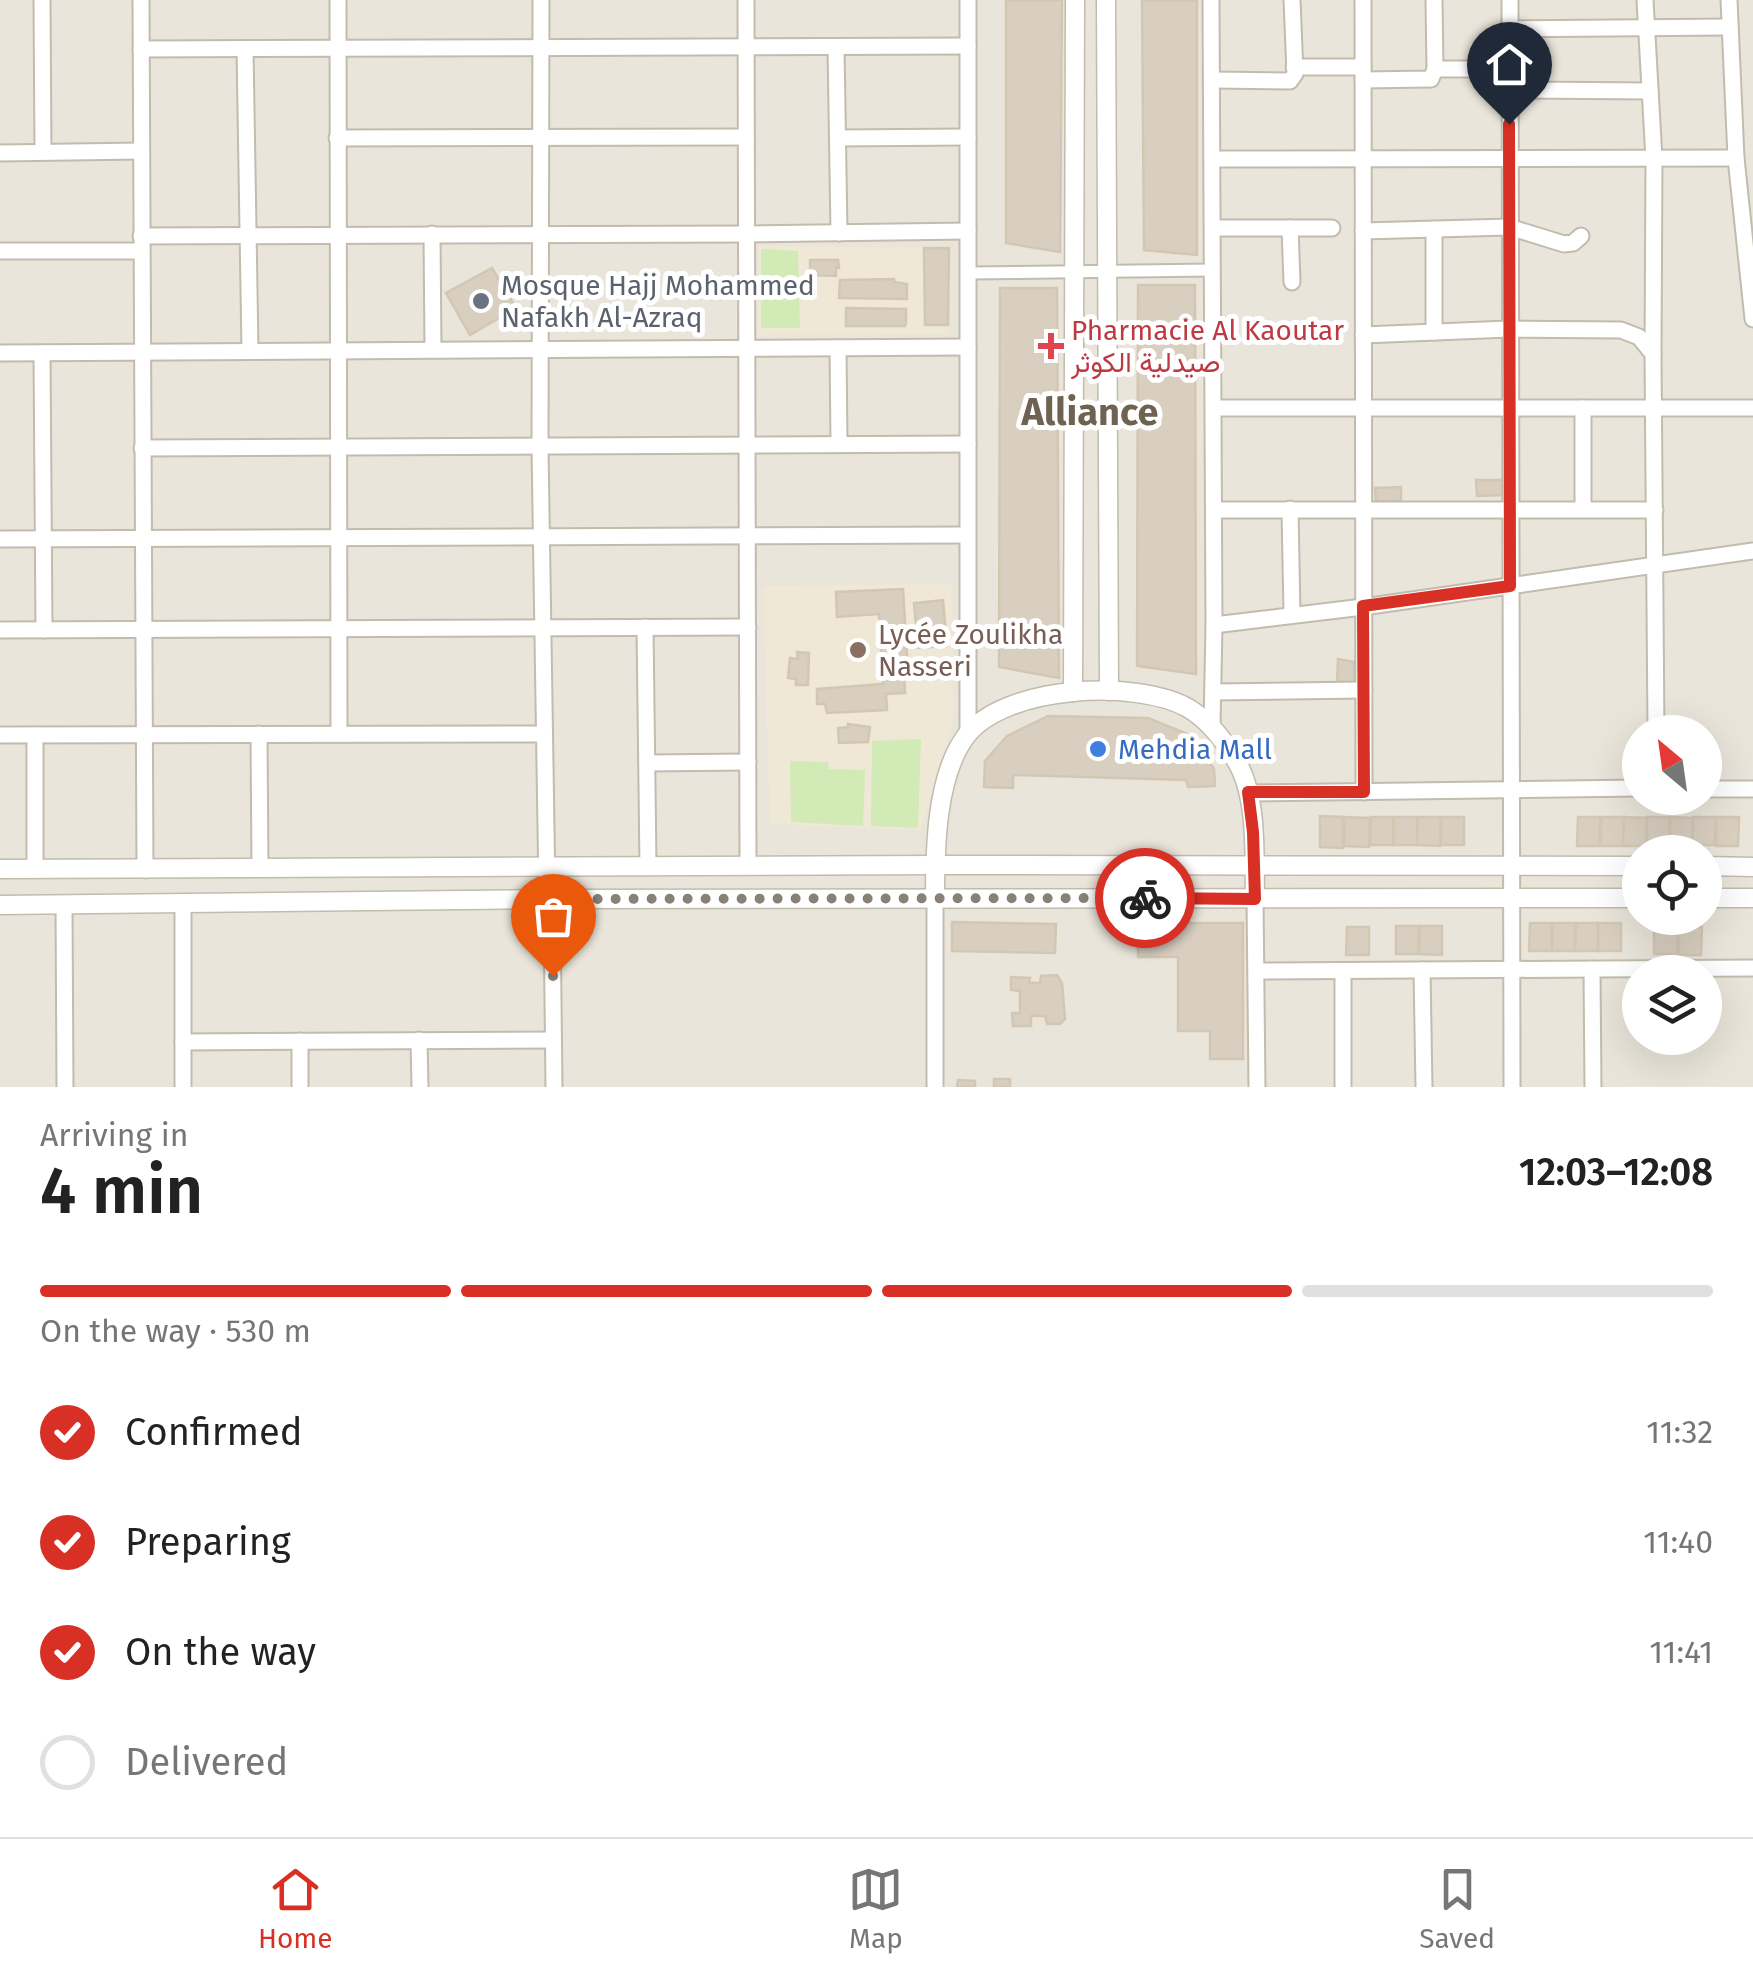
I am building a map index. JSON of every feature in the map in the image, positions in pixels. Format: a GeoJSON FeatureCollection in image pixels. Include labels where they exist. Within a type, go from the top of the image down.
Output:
{"type":"FeatureCollection","features":[{"type":"Feature","properties":{"kind":"street"},"geometry":{"type":"LineString","coordinates":[[42,0],[43,152]]}},
{"type":"Feature","properties":{"kind":"street"},"geometry":{"type":"LineString","coordinates":[[141,0],[145,870]]}},
{"type":"Feature","properties":{"kind":"street"},"geometry":{"type":"LineString","coordinates":[[338,0],[339,733]]}},
{"type":"Feature","properties":{"kind":"street"},"geometry":{"type":"LineString","coordinates":[[542,0],[541,538],[554,1087]]}},
{"type":"Feature","properties":{"kind":"street"},"geometry":{"type":"LineString","coordinates":[[746,0],[748,866]]}},
{"type":"Feature","properties":{"kind":"street"},"geometry":{"type":"LineString","coordinates":[[968,0],[968,733]]}},
{"type":"Feature","properties":{"kind":"street"},"geometry":{"type":"LineString","coordinates":[[1073,692],[1074,0]]}},
{"type":"Feature","properties":{"kind":"street"},"geometry":{"type":"LineString","coordinates":[[1106,0],[1109,691]]}},
{"type":"Feature","properties":{"kind":"street"},"geometry":{"type":"LineString","coordinates":[[1212,0],[1212,726]]}},
{"type":"Feature","properties":{"kind":"street"},"geometry":{"type":"LineString","coordinates":[[1212,80],[1290,80],[1294,74],[1292,0]]}},
{"type":"Feature","properties":{"kind":"street"},"geometry":{"type":"LineString","coordinates":[[1362,0],[1364,792]]}},
{"type":"Feature","properties":{"kind":"street"},"geometry":{"type":"LineString","coordinates":[[1294,67],[1429,80],[1436,69],[1434,0]]}},
{"type":"Feature","properties":{"kind":"street"},"geometry":{"type":"LineString","coordinates":[[1510,0],[1512,1087]]}},
{"type":"Feature","properties":{"kind":"street"},"geometry":{"type":"LineString","coordinates":[[1645,0],[1654,159],[1656,715]]}},
{"type":"Feature","properties":{"kind":"street"},"geometry":{"type":"LineString","coordinates":[[1729,0],[1736,158],[1748,230],[1753,319]]}},
{"type":"Feature","properties":{"kind":"street"},"geometry":{"type":"LineString","coordinates":[[1510,29],[1730,27]]}},
{"type":"Feature","properties":{"kind":"street"},"geometry":{"type":"LineString","coordinates":[[141,49],[968,46]]}},
{"type":"Feature","properties":{"kind":"street"},"geometry":{"type":"LineString","coordinates":[[836,47],[839,233]]}},
{"type":"Feature","properties":{"kind":"street"},"geometry":{"type":"LineString","coordinates":[[245,48],[250,350]]}},
{"type":"Feature","properties":{"kind":"street"},"geometry":{"type":"LineString","coordinates":[[1436,69],[1509,68]]}},
{"type":"Feature","properties":{"kind":"street"},"geometry":{"type":"LineString","coordinates":[[1509,90],[1650,91]]}},
{"type":"Feature","properties":{"kind":"street"},"geometry":{"type":"LineString","coordinates":[[338,138],[746,137]]}},
{"type":"Feature","properties":{"kind":"street"},"geometry":{"type":"LineString","coordinates":[[838,138],[968,137]]}},
{"type":"Feature","properties":{"kind":"street"},"geometry":{"type":"LineString","coordinates":[[0,153],[141,151]]}},
{"type":"Feature","properties":{"kind":"street"},"geometry":{"type":"LineString","coordinates":[[1212,159],[1736,158]]}},
{"type":"Feature","properties":{"kind":"street"},"geometry":{"type":"LineString","coordinates":[[1363,231],[1509,227],[1564,244],[1581,236]]}},
{"type":"Feature","properties":{"kind":"street"},"geometry":{"type":"LineString","coordinates":[[1213,228],[1332,228]]}},
{"type":"Feature","properties":{"kind":"street"},"geometry":{"type":"LineString","coordinates":[[1290,228],[1292,282]]}},
{"type":"Feature","properties":{"kind":"street"},"geometry":{"type":"LineString","coordinates":[[1434,229],[1434,332]]}},
{"type":"Feature","properties":{"kind":"street"},"geometry":{"type":"LineString","coordinates":[[0,251],[338,234],[968,231]]}},
{"type":"Feature","properties":{"kind":"street"},"geometry":{"type":"LineString","coordinates":[[432,234],[433,349]]}},
{"type":"Feature","properties":{"kind":"street"},"geometry":{"type":"LineString","coordinates":[[968,273],[1213,270]]}},
{"type":"Feature","properties":{"kind":"street"},"geometry":{"type":"LineString","coordinates":[[1363,335],[1509,329],[1622,330],[1638,337],[1653,354]]}},
{"type":"Feature","properties":{"kind":"street"},"geometry":{"type":"LineString","coordinates":[[0,353],[968,346]]}},
{"type":"Feature","properties":{"kind":"street"},"geometry":{"type":"LineString","coordinates":[[838,348],[839,444]]}},
{"type":"Feature","properties":{"kind":"street"},"geometry":{"type":"LineString","coordinates":[[42,353],[44,630]]}},
{"type":"Feature","properties":{"kind":"street"},"geometry":{"type":"LineString","coordinates":[[1214,408],[1753,408]]}},
{"type":"Feature","properties":{"kind":"street"},"geometry":{"type":"LineString","coordinates":[[1583,408],[1583,509]]}},
{"type":"Feature","properties":{"kind":"street"},"geometry":{"type":"LineString","coordinates":[[142,448],[968,444]]}},
{"type":"Feature","properties":{"kind":"street"},"geometry":{"type":"LineString","coordinates":[[1290,509],[1292,614]]}},
{"type":"Feature","properties":{"kind":"street"},"geometry":{"type":"LineString","coordinates":[[1214,510],[1655,510]]}},
{"type":"Feature","properties":{"kind":"street"},"geometry":{"type":"LineString","coordinates":[[0,539],[968,535]]}},
{"type":"Feature","properties":{"kind":"street"},"geometry":{"type":"LineString","coordinates":[[1214,624],[1753,551]]}},
{"type":"Feature","properties":{"kind":"street"},"geometry":{"type":"LineString","coordinates":[[645,627],[648,866]]}},
{"type":"Feature","properties":{"kind":"street"},"geometry":{"type":"LineString","coordinates":[[0,630],[748,627]]}},
{"type":"Feature","properties":{"kind":"street"},"geometry":{"type":"LineString","coordinates":[[1213,692],[1364,690]]}},
{"type":"Feature","properties":{"kind":"street"},"geometry":{"type":"LineString","coordinates":[[935,1087],[935,865],[941,806],[958,748],[968,733],[988,718],[1017,704],[1049,695],[1109,691],[1132,692],[1189,708],[1212,726],[1240,768],[1248,792],[1254,866],[1256,1087]]}},
{"type":"Feature","properties":{"kind":"street"},"geometry":{"type":"LineString","coordinates":[[259,734],[260,868]]}},
{"type":"Feature","properties":{"kind":"street"},"geometry":{"type":"LineString","coordinates":[[0,735],[544,734]]}},
{"type":"Feature","properties":{"kind":"street"},"geometry":{"type":"LineString","coordinates":[[35,869],[36,735]]}},
{"type":"Feature","properties":{"kind":"street"},"geometry":{"type":"LineString","coordinates":[[647,763],[748,762]]}},
{"type":"Feature","properties":{"kind":"street"},"geometry":{"type":"LineString","coordinates":[[1248,792],[1622,788]]}},
{"type":"Feature","properties":{"kind":"street"},"geometry":{"type":"LineString","coordinates":[[1722,788],[1753,789]]}},
{"type":"Feature","properties":{"kind":"street"},"geometry":{"type":"LineString","coordinates":[[0,869],[1622,866]]}},
{"type":"Feature","properties":{"kind":"street"},"geometry":{"type":"LineString","coordinates":[[1722,866],[1753,866]]}},
{"type":"Feature","properties":{"kind":"street"},"geometry":{"type":"LineString","coordinates":[[0,905],[549,899],[1622,898]]}},
{"type":"Feature","properties":{"kind":"street"},"geometry":{"type":"LineString","coordinates":[[1722,898],[1753,898]]}},
{"type":"Feature","properties":{"kind":"street"},"geometry":{"type":"LineString","coordinates":[[183,904],[183,1087]]}},
{"type":"Feature","properties":{"kind":"street"},"geometry":{"type":"LineString","coordinates":[[64,905],[65,1087]]}},
{"type":"Feature","properties":{"kind":"street"},"geometry":{"type":"LineString","coordinates":[[1256,971],[1753,968]]}},
{"type":"Feature","properties":{"kind":"street"},"geometry":{"type":"LineString","coordinates":[[1422,970],[1424,1087]]}},
{"type":"Feature","properties":{"kind":"street"},"geometry":{"type":"LineString","coordinates":[[1592,970],[1593,1087]]}},
{"type":"Feature","properties":{"kind":"street"},"geometry":{"type":"LineString","coordinates":[[1342,1087],[1343,971]]}},
{"type":"Feature","properties":{"kind":"street"},"geometry":{"type":"LineString","coordinates":[[419,1040],[420,1087]]}},
{"type":"Feature","properties":{"kind":"street"},"geometry":{"type":"LineString","coordinates":[[183,1042],[553,1040]]}},
{"type":"Feature","properties":{"kind":"street"},"geometry":{"type":"LineString","coordinates":[[300,1041],[300,1087]]}},
{"type":"Feature","properties":{"kind":"shaded area"},"geometry":{"type":"Polygon","coordinates":[[[0,0],[1753,0],[1753,1087],[0,1087],[0,0]]]}},
{"type":"Feature","properties":{"kind":"shaded area"},"geometry":{"type":"Polygon","coordinates":[[[759,246],[949,248],[948,334],[758,335],[759,246]]]}},
{"type":"Feature","properties":{"kind":"shaded area","name":"Lycée Zoulikha Nasseri"},"geometry":{"type":"Polygon","coordinates":[[[951,584],[954,715],[921,830],[770,824],[763,586],[951,584]]]}},
{"type":"Feature","properties":{"kind":"green space"},"geometry":{"type":"Polygon","coordinates":[[[761,249],[798,251],[800,328],[761,328],[761,249]]]}},
{"type":"Feature","properties":{"kind":"green space"},"geometry":{"type":"Polygon","coordinates":[[[921,739],[918,828],[871,826],[872,741],[921,739]]]}},
{"type":"Feature","properties":{"kind":"green space"},"geometry":{"type":"Polygon","coordinates":[[[790,761],[828,762],[829,769],[865,770],[863,826],[791,822],[790,761]]]}},
{"type":"Feature","properties":{"kind":"building"},"geometry":{"type":"Polygon","coordinates":[[[1006,0],[1062,0],[1060,252],[1006,243],[1006,0]]]}},
{"type":"Feature","properties":{"kind":"building"},"geometry":{"type":"Polygon","coordinates":[[[1142,0],[1197,0],[1197,255],[1144,250],[1142,0]]]}},
{"type":"Feature","properties":{"kind":"building"},"geometry":{"type":"Polygon","coordinates":[[[924,248],[949,248],[948,325],[925,325],[924,248]]]}},
{"type":"Feature","properties":{"kind":"building"},"geometry":{"type":"Polygon","coordinates":[[[810,260],[838,260],[836,276],[810,275],[810,260]]]}},
{"type":"Feature","properties":{"kind":"building","name":"Mosque Hajj Mohammed Nafakh Al-Azraq"},"geometry":{"type":"Polygon","coordinates":[[[492,268],[516,308],[470,335],[446,293],[492,268]]]}},
{"type":"Feature","properties":{"kind":"building"},"geometry":{"type":"Polygon","coordinates":[[[894,279],[907,284],[907,299],[839,298],[840,280],[894,279]]]}},
{"type":"Feature","properties":{"kind":"building"},"geometry":{"type":"Polygon","coordinates":[[[1138,285],[1195,285],[1196,674],[1137,666],[1138,285]]]}},
{"type":"Feature","properties":{"kind":"building"},"geometry":{"type":"Polygon","coordinates":[[[1000,288],[1057,288],[1059,678],[999,667],[1000,288]]]}},
{"type":"Feature","properties":{"kind":"building"},"geometry":{"type":"Polygon","coordinates":[[[846,308],[906,309],[906,323],[846,326],[846,308]]]}},
{"type":"Feature","properties":{"kind":"building"},"geometry":{"type":"Polygon","coordinates":[[[1476,480],[1502,480],[1503,495],[1477,496],[1476,480]]]}},
{"type":"Feature","properties":{"kind":"building"},"geometry":{"type":"Polygon","coordinates":[[[1401,487],[1401,501],[1376,502],[1375,488],[1401,487]]]}},
{"type":"Feature","properties":{"kind":"building"},"geometry":{"type":"Polygon","coordinates":[[[903,589],[908,671],[904,671],[905,693],[886,694],[887,710],[827,713],[825,704],[817,704],[817,689],[883,684],[879,614],[837,617],[836,592],[903,589]]]}},
{"type":"Feature","properties":{"kind":"building"},"geometry":{"type":"Polygon","coordinates":[[[943,600],[947,646],[918,648],[914,603],[943,600]]]}},
{"type":"Feature","properties":{"kind":"building"},"geometry":{"type":"Polygon","coordinates":[[[797,652],[809,653],[808,685],[796,685],[796,679],[788,678],[790,658],[798,659],[797,652]]]}},
{"type":"Feature","properties":{"kind":"building"},"geometry":{"type":"Polygon","coordinates":[[[1338,659],[1354,662],[1354,684],[1337,683],[1338,659]]]}},
{"type":"Feature","properties":{"kind":"building","name":"Mehdia Mall"},"geometry":{"type":"Polygon","coordinates":[[[1048,716],[1148,718],[1190,735],[1214,769],[1215,786],[1188,787],[1186,780],[1013,775],[1013,788],[984,787],[985,761],[1007,736],[1048,716]]]}},
{"type":"Feature","properties":{"kind":"building"},"geometry":{"type":"Polygon","coordinates":[[[848,724],[870,727],[868,742],[839,743],[838,728],[848,724]]]}},
{"type":"Feature","properties":{"kind":"building"},"geometry":{"type":"Polygon","coordinates":[[[1320,816],[1343,817],[1343,848],[1320,847],[1320,816]]]}},
{"type":"Feature","properties":{"kind":"building"},"geometry":{"type":"Polygon","coordinates":[[[1344,817],[1370,818],[1369,847],[1344,846],[1344,817]]]}},
{"type":"Feature","properties":{"kind":"building"},"geometry":{"type":"Polygon","coordinates":[[[1371,817],[1393,817],[1393,845],[1370,845],[1371,817]]]}},
{"type":"Feature","properties":{"kind":"building"},"geometry":{"type":"Polygon","coordinates":[[[1394,817],[1417,817],[1417,845],[1394,845],[1394,817]]]}},
{"type":"Feature","properties":{"kind":"building"},"geometry":{"type":"Polygon","coordinates":[[[1418,817],[1441,817],[1440,846],[1417,845],[1418,817]]]}},
{"type":"Feature","properties":{"kind":"building"},"geometry":{"type":"Polygon","coordinates":[[[1441,817],[1464,817],[1464,845],[1441,845],[1441,817]]]}},
{"type":"Feature","properties":{"kind":"building"},"geometry":{"type":"Polygon","coordinates":[[[1578,817],[1600,817],[1600,846],[1577,846],[1578,817]]]}},
{"type":"Feature","properties":{"kind":"building"},"geometry":{"type":"Polygon","coordinates":[[[1601,817],[1624,817],[1622,846],[1601,846],[1601,817]]]}},
{"type":"Feature","properties":{"kind":"building"},"geometry":{"type":"Polygon","coordinates":[[[1624,817],[1647,818],[1646,835],[1623,835],[1624,817]]]}},
{"type":"Feature","properties":{"kind":"building"},"geometry":{"type":"Polygon","coordinates":[[[1647,817],[1670,817],[1669,835],[1647,835],[1647,817]]]}},
{"type":"Feature","properties":{"kind":"building"},"geometry":{"type":"Polygon","coordinates":[[[1670,817],[1693,818],[1692,835],[1670,835],[1670,817]]]}},
{"type":"Feature","properties":{"kind":"building"},"geometry":{"type":"Polygon","coordinates":[[[1693,817],[1716,817],[1715,835],[1693,835],[1693,817]]]}},
{"type":"Feature","properties":{"kind":"building"},"geometry":{"type":"Polygon","coordinates":[[[1716,817],[1739,817],[1738,846],[1722,846],[1722,835],[1716,835],[1716,817]]]}},
{"type":"Feature","properties":{"kind":"building"},"geometry":{"type":"Polygon","coordinates":[[[952,922],[1056,924],[1055,953],[952,951],[952,922]]]}},
{"type":"Feature","properties":{"kind":"building"},"geometry":{"type":"Polygon","coordinates":[[[1138,923],[1243,923],[1243,1059],[1210,1059],[1210,1031],[1178,1031],[1178,957],[1138,957],[1138,923]]]}},
{"type":"Feature","properties":{"kind":"building"},"geometry":{"type":"Polygon","coordinates":[[[1530,923],[1552,923],[1552,951],[1529,951],[1530,923]]]}},
{"type":"Feature","properties":{"kind":"building"},"geometry":{"type":"Polygon","coordinates":[[[1552,923],[1575,923],[1575,951],[1552,951],[1552,923]]]}},
{"type":"Feature","properties":{"kind":"building"},"geometry":{"type":"Polygon","coordinates":[[[1576,923],[1598,923],[1598,951],[1575,951],[1576,923]]]}},
{"type":"Feature","properties":{"kind":"building"},"geometry":{"type":"Polygon","coordinates":[[[1598,923],[1621,923],[1621,951],[1598,951],[1598,923]]]}},
{"type":"Feature","properties":{"kind":"building"},"geometry":{"type":"Polygon","coordinates":[[[1396,926],[1419,926],[1418,954],[1396,954],[1396,926]]]}},
{"type":"Feature","properties":{"kind":"building"},"geometry":{"type":"Polygon","coordinates":[[[1420,926],[1442,926],[1442,955],[1419,954],[1420,926]]]}},
{"type":"Feature","properties":{"kind":"building"},"geometry":{"type":"Polygon","coordinates":[[[1347,927],[1369,927],[1369,955],[1346,955],[1347,927]]]}},
{"type":"Feature","properties":{"kind":"building"},"geometry":{"type":"Polygon","coordinates":[[[1654,935],[1677,935],[1677,954],[1654,954],[1654,935]]]}},
{"type":"Feature","properties":{"kind":"building"},"geometry":{"type":"Polygon","coordinates":[[[1679,935],[1702,935],[1701,955],[1679,955],[1679,935]]]}},
{"type":"Feature","properties":{"kind":"building"},"geometry":{"type":"Polygon","coordinates":[[[1057,975],[1062,983],[1065,1019],[1060,1024],[1047,1024],[1045,1016],[1031,1016],[1031,1026],[1013,1026],[1012,1013],[1020,1013],[1020,991],[1011,990],[1011,977],[1040,983],[1041,976],[1057,975]]]}},
{"type":"Feature","properties":{"kind":"building"},"geometry":{"type":"Polygon","coordinates":[[[994,1079],[1010,1079],[1010,1087],[994,1087],[994,1079]]]}},
{"type":"Feature","properties":{"kind":"building"},"geometry":{"type":"Polygon","coordinates":[[[958,1080],[975,1081],[975,1087],[957,1087],[958,1080]]]}},
{"type":"Feature","properties":{"kind":"way so far"},"geometry":{"type":"LineString","coordinates":[[553,976],[549,899],[1145,898]]}},
{"type":"Feature","properties":{"kind":"place","name":"Mosque Hajj Mohammed Nafakh Al-Azraq"},"geometry":{"type":"Point","coordinates":[481,301]}},
{"type":"Feature","properties":{"kind":"place","name":"Pharmacie Al Kaoutar صيدلية الكوثر"},"geometry":{"type":"Point","coordinates":[1051,346]}},
{"type":"Feature","properties":{"kind":"place","name":"Lycée Zoulikha Nasseri"},"geometry":{"type":"Point","coordinates":[858,650]}},
{"type":"Feature","properties":{"kind":"place","name":"Mehdia Mall"},"geometry":{"type":"Point","coordinates":[1098,749]}},
{"type":"Feature","properties":{"kind":"district","name":"Alliance"},"geometry":{"type":"Point","coordinates":[1090,412]}},
{"type":"Feature","properties":{"kind":"route"},"geometry":{"type":"LineString","coordinates":[[1145,898],[1255,899],[1248,792],[1364,792],[1363,606],[1510,586],[1509,124]]}}]}
